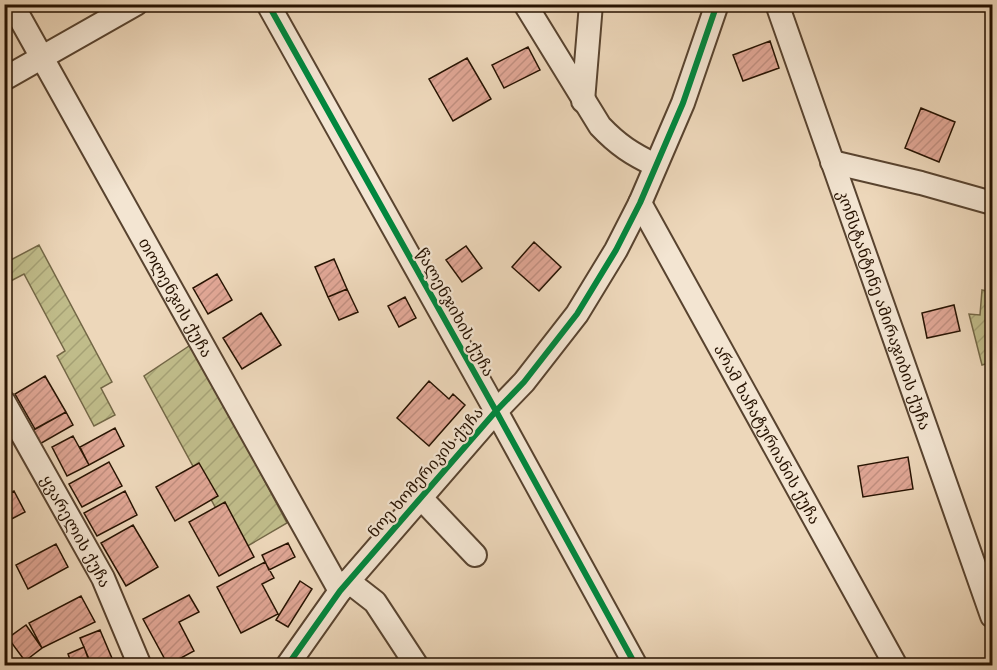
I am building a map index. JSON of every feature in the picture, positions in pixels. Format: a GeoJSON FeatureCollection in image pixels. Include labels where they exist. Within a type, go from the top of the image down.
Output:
{"type":"FeatureCollection","features":[{"type":"Feature","properties":{"kind":"street","name":"თოლენჯის ქუჩა"},"geometry":{"type":"LineString","coordinates":[[12,4],[344,586]]}},
{"type":"Feature","properties":{"kind":"street"},"geometry":{"type":"LineString","coordinates":[[4,79],[136,4]]}},
{"type":"Feature","properties":{"kind":"street","name":"წალენჯიხის ქუჩა"},"geometry":{"type":"LineString","coordinates":[[268,4],[636,666]]}},
{"type":"Feature","properties":{"kind":"street"},"geometry":{"type":"LineString","coordinates":[[525,4],[600,126],[615,143],[655,165]]}},
{"type":"Feature","properties":{"kind":"street"},"geometry":{"type":"LineString","coordinates":[[583,101],[591,4]]}},
{"type":"Feature","properties":{"kind":"street","name":"ნოე ხომერიკის ქუჩა"},"geometry":{"type":"LineString","coordinates":[[287,666],[344,586],[496,411],[524,382],[577,314],[616,250],[640,202],[683,103],[717,4]]}},
{"type":"Feature","properties":{"kind":"street","name":"კონსტანტინე ამირაჯიბის ქუჩა"},"geometry":{"type":"LineString","coordinates":[[777,4],[832,162],[985,570],[993,616]]}},
{"type":"Feature","properties":{"kind":"street"},"geometry":{"type":"LineString","coordinates":[[832,162],[993,202]]}},
{"type":"Feature","properties":{"kind":"street","name":"არამ ხაჩატურიანის ქუჩა"},"geometry":{"type":"LineString","coordinates":[[640,202],[896,666]]}},
{"type":"Feature","properties":{"kind":"street","name":"ყვარელის ქუჩა"},"geometry":{"type":"LineString","coordinates":[[4,402],[103,578],[140,666]]}},
{"type":"Feature","properties":{"kind":"street"},"geometry":{"type":"LineString","coordinates":[[421,498],[474,555]]}},
{"type":"Feature","properties":{"kind":"street"},"geometry":{"type":"LineString","coordinates":[[344,586],[375,602],[417,666]]}},
{"type":"Feature","properties":{"kind":"shaded area"},"geometry":{"type":"Polygon","coordinates":[[[39,245],[112,382],[101,388],[115,415],[94,426],[57,356],[65,351],[24,274],[5,284],[5,263],[39,245]]]}},
{"type":"Feature","properties":{"kind":"shaded area"},"geometry":{"type":"Polygon","coordinates":[[[982,290],[992,292],[992,362],[982,365],[969,314],[980,315],[982,290]]]}},
{"type":"Feature","properties":{"kind":"shaded area"},"geometry":{"type":"Polygon","coordinates":[[[192,344],[287,523],[239,551],[144,376],[192,344]]]}},
{"type":"Feature","properties":{"kind":"building"},"geometry":{"type":"Polygon","coordinates":[[[770,41],[779,68],[743,81],[733,55],[770,41]]]}},
{"type":"Feature","properties":{"kind":"building"},"geometry":{"type":"Polygon","coordinates":[[[528,47],[540,70],[504,88],[492,65],[528,47]]]}},
{"type":"Feature","properties":{"kind":"building"},"geometry":{"type":"Polygon","coordinates":[[[467,58],[491,99],[453,121],[429,79],[467,58]]]}},
{"type":"Feature","properties":{"kind":"building"},"geometry":{"type":"Polygon","coordinates":[[[921,108],[955,122],[939,162],[905,148],[921,108]]]}},
{"type":"Feature","properties":{"kind":"building"},"geometry":{"type":"Polygon","coordinates":[[[534,242],[561,267],[539,291],[512,267],[534,242]]]}},
{"type":"Feature","properties":{"kind":"building"},"geometry":{"type":"Polygon","coordinates":[[[466,246],[482,268],[462,282],[446,260],[466,246]]]}},
{"type":"Feature","properties":{"kind":"building"},"geometry":{"type":"Polygon","coordinates":[[[334,259],[347,289],[328,297],[315,267],[334,259]]]}},
{"type":"Feature","properties":{"kind":"building"},"geometry":{"type":"Polygon","coordinates":[[[217,274],[232,300],[208,314],[193,288],[217,274]]]}},
{"type":"Feature","properties":{"kind":"building"},"geometry":{"type":"Polygon","coordinates":[[[347,289],[358,312],[339,320],[328,297],[347,289]]]}},
{"type":"Feature","properties":{"kind":"building"},"geometry":{"type":"Polygon","coordinates":[[[405,297],[416,318],[399,327],[388,306],[405,297]]]}},
{"type":"Feature","properties":{"kind":"building"},"geometry":{"type":"Polygon","coordinates":[[[954,305],[960,331],[927,338],[922,313],[954,305]]]}},
{"type":"Feature","properties":{"kind":"building"},"geometry":{"type":"Polygon","coordinates":[[[261,313],[281,345],[242,369],[223,338],[261,313]]]}},
{"type":"Feature","properties":{"kind":"building"},"geometry":{"type":"Polygon","coordinates":[[[45,376],[66,412],[35,429],[15,394],[45,376]]]}},
{"type":"Feature","properties":{"kind":"building"},"geometry":{"type":"Polygon","coordinates":[[[429,381],[449,399],[453,394],[465,405],[429,446],[397,418],[429,381]]]}},
{"type":"Feature","properties":{"kind":"building"},"geometry":{"type":"Polygon","coordinates":[[[66,412],[73,425],[38,445],[30,432],[66,412]]]}},
{"type":"Feature","properties":{"kind":"building"},"geometry":{"type":"Polygon","coordinates":[[[115,428],[124,446],[89,465],[80,447],[115,428]]]}},
{"type":"Feature","properties":{"kind":"building"},"geometry":{"type":"Polygon","coordinates":[[[73,436],[89,465],[67,476],[52,447],[73,436]]]}},
{"type":"Feature","properties":{"kind":"building"},"geometry":{"type":"Polygon","coordinates":[[[908,457],[913,489],[863,497],[858,466],[908,457]]]}},
{"type":"Feature","properties":{"kind":"building"},"geometry":{"type":"Polygon","coordinates":[[[109,462],[122,486],[82,507],[69,484],[109,462]]]}},
{"type":"Feature","properties":{"kind":"building"},"geometry":{"type":"Polygon","coordinates":[[[199,463],[218,496],[175,521],[156,487],[199,463]]]}},
{"type":"Feature","properties":{"kind":"building"},"geometry":{"type":"Polygon","coordinates":[[[14,491],[25,512],[4,523],[4,496],[14,491]]]}},
{"type":"Feature","properties":{"kind":"building"},"geometry":{"type":"Polygon","coordinates":[[[125,491],[137,515],[97,536],[84,513],[125,491]]]}},
{"type":"Feature","properties":{"kind":"building"},"geometry":{"type":"Polygon","coordinates":[[[225,502],[254,557],[219,576],[189,522],[225,502]]]}},
{"type":"Feature","properties":{"kind":"building"},"geometry":{"type":"Polygon","coordinates":[[[133,525],[158,567],[126,586],[101,543],[133,525]]]}},
{"type":"Feature","properties":{"kind":"building"},"geometry":{"type":"Polygon","coordinates":[[[288,543],[295,557],[269,570],[262,555],[288,543]]]}},
{"type":"Feature","properties":{"kind":"building"},"geometry":{"type":"Polygon","coordinates":[[[56,544],[68,567],[28,589],[16,565],[56,544]]]}},
{"type":"Feature","properties":{"kind":"building"},"geometry":{"type":"Polygon","coordinates":[[[265,562],[274,578],[262,584],[278,614],[241,633],[217,587],[265,562]]]}},
{"type":"Feature","properties":{"kind":"building"},"geometry":{"type":"Polygon","coordinates":[[[300,581],[312,589],[288,627],[276,620],[300,581]]]}},
{"type":"Feature","properties":{"kind":"building"},"geometry":{"type":"Polygon","coordinates":[[[189,595],[199,612],[179,622],[194,651],[168,665],[143,619],[189,595]]]}},
{"type":"Feature","properties":{"kind":"building"},"geometry":{"type":"Polygon","coordinates":[[[81,596],[95,622],[42,648],[29,623],[81,596]]]}},
{"type":"Feature","properties":{"kind":"building"},"geometry":{"type":"Polygon","coordinates":[[[26,625],[42,648],[25,661],[8,638],[26,625]]]}},
{"type":"Feature","properties":{"kind":"building"},"geometry":{"type":"Polygon","coordinates":[[[100,630],[114,663],[108,666],[92,666],[80,638],[100,630]]]}},
{"type":"Feature","properties":{"kind":"building"},"geometry":{"type":"Polygon","coordinates":[[[84,647],[88,658],[72,665],[68,654],[84,647]]]}},
{"type":"Feature","properties":{"kind":"cycle path"},"geometry":{"type":"LineString","coordinates":[[268,4],[636,666]]}},
{"type":"Feature","properties":{"kind":"cycle path"},"geometry":{"type":"LineString","coordinates":[[287,666],[340,591],[496,411],[524,382],[577,314],[616,250],[640,203],[683,103],[717,4]]}}]}
